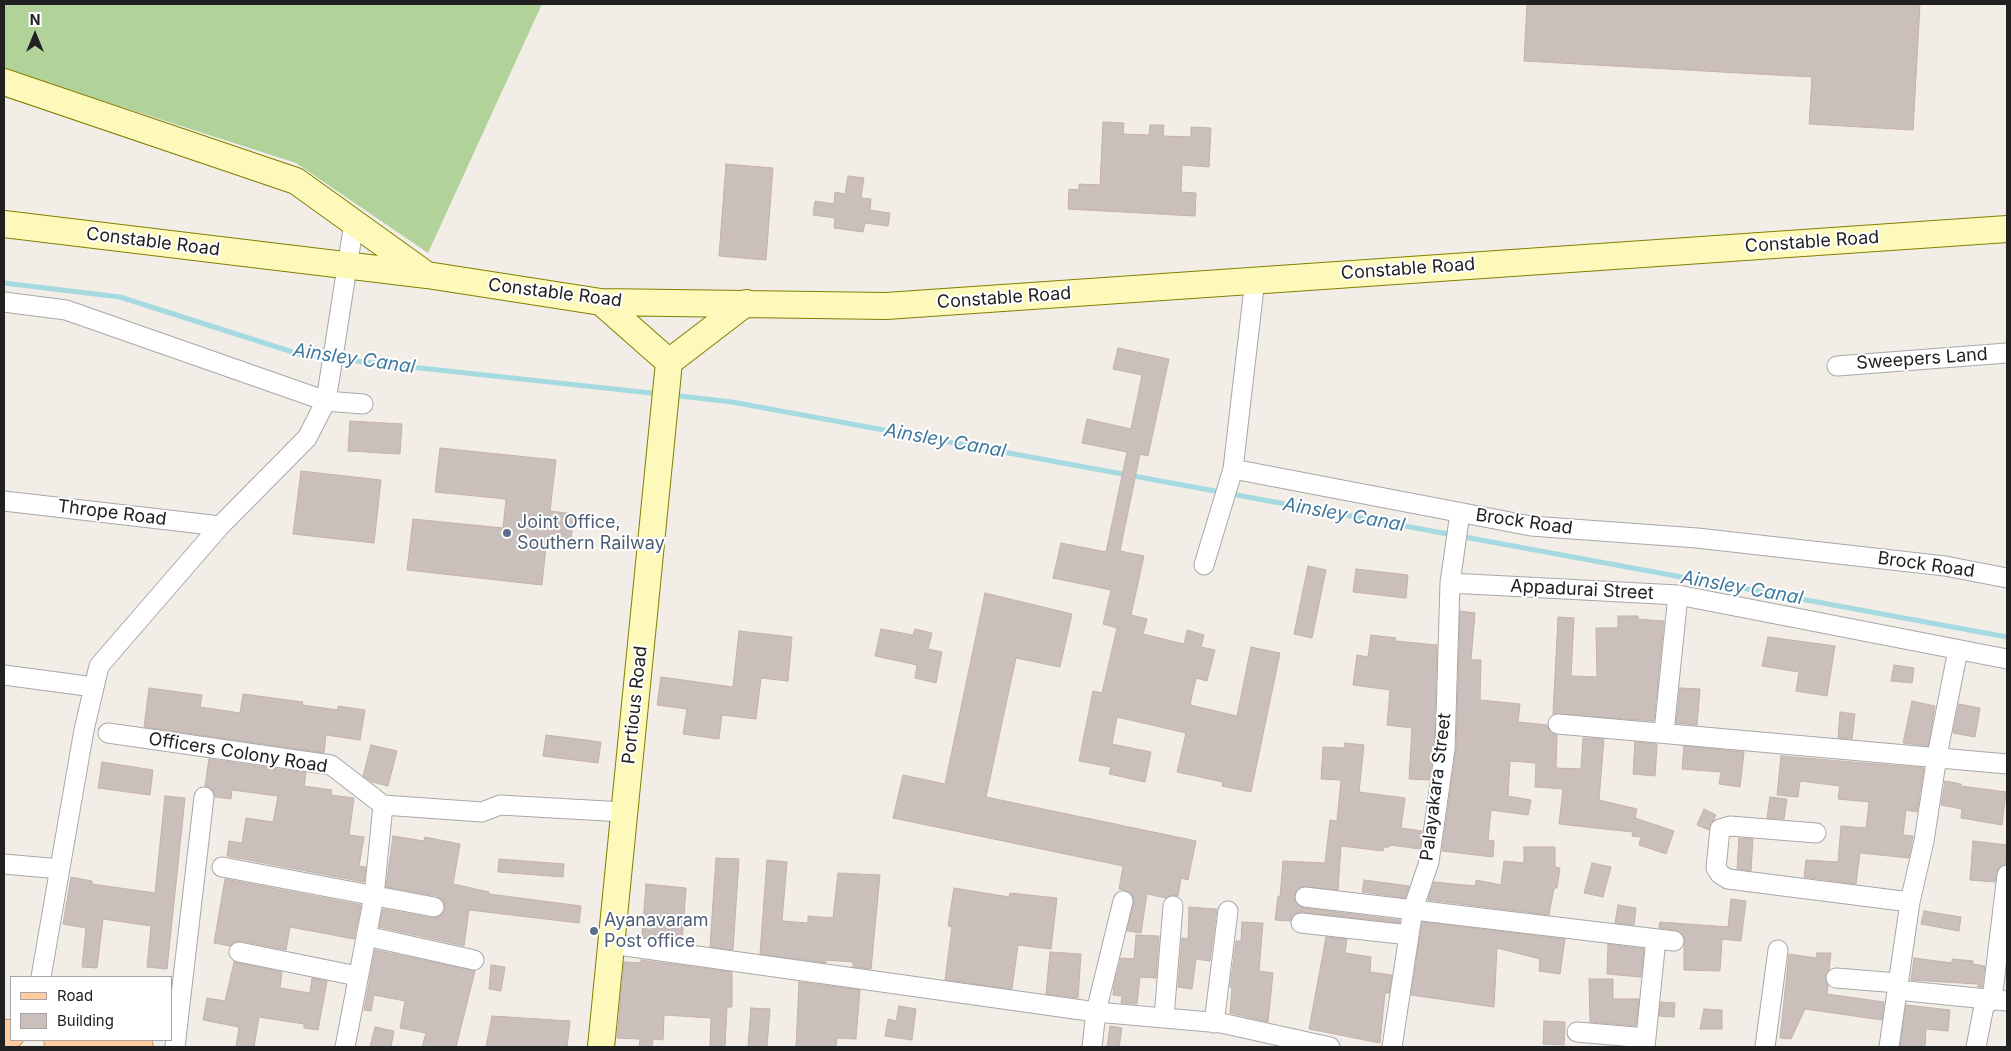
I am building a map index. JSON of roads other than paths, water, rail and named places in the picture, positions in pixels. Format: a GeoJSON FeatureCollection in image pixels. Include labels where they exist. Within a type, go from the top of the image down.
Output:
{"type":"FeatureCollection","features":[{"type":"Feature","properties":{"kind":"main road"},"geometry":{"type":"LineString","coordinates":[[70,1041],[139,1047]]}},
{"type":"Feature","properties":{"kind":"street"},"geometry":{"type":"LineString","coordinates":[[4,82],[296,181],[427,275]]}},
{"type":"Feature","properties":{"kind":"street"},"geometry":{"type":"LineString","coordinates":[[41,976],[99,666],[220,526],[307,438],[326,401],[354,223]]}},
{"type":"Feature","properties":{"kind":"street","name":"Constable Road"},"geometry":{"type":"LineString","coordinates":[[4,224],[427,275],[601,302],[886,306],[1255,279],[2007,229]]}},
{"type":"Feature","properties":{"kind":"street"},"geometry":{"type":"LineString","coordinates":[[1204,565],[1228,485],[1255,279]]}},
{"type":"Feature","properties":{"kind":"street"},"geometry":{"type":"LineString","coordinates":[[4,302],[66,310],[326,401],[363,404]]}},
{"type":"Feature","properties":{"kind":"street"},"geometry":{"type":"LineString","coordinates":[[601,302],[669,362],[746,303]]}},
{"type":"Feature","properties":{"kind":"street","name":"Sweepers Land"},"geometry":{"type":"LineString","coordinates":[[1837,366],[2007,353]]}},
{"type":"Feature","properties":{"kind":"street","name":"Portious Road"},"geometry":{"type":"LineString","coordinates":[[601,1047],[669,362]]}},
{"type":"Feature","properties":{"kind":"street","name":"Brock Road"},"geometry":{"type":"LineString","coordinates":[[1228,485],[1460,512],[1531,526],[1706,539],[1945,566],[2007,578]]}},
{"type":"Feature","properties":{"kind":"street","name":"Thrope Road"},"geometry":{"type":"LineString","coordinates":[[4,501],[220,526]]}},
{"type":"Feature","properties":{"kind":"street","name":"Palayakara Street"},"geometry":{"type":"LineString","coordinates":[[1392,1047],[1413,909],[1429,862],[1444,749],[1450,583],[1460,512]]}},
{"type":"Feature","properties":{"kind":"street","name":"Appadurai Street"},"geometry":{"type":"LineString","coordinates":[[1450,583],[1678,595],[2007,659]]}},
{"type":"Feature","properties":{"kind":"street"},"geometry":{"type":"LineString","coordinates":[[1664,732],[1678,595]]}},
{"type":"Feature","properties":{"kind":"street"},"geometry":{"type":"LineString","coordinates":[[1889,1047],[1910,902],[1924,841],[1937,756],[1958,650]]}},
{"type":"Feature","properties":{"kind":"street"},"geometry":{"type":"LineString","coordinates":[[4,675],[94,687]]}},
{"type":"Feature","properties":{"kind":"street"},"geometry":{"type":"LineString","coordinates":[[1558,724],[1937,756],[2007,764]]}},
{"type":"Feature","properties":{"kind":"street","name":"Officers Colony Road"},"geometry":{"type":"LineString","coordinates":[[108,733],[330,765],[383,805]]}},
{"type":"Feature","properties":{"kind":"street"},"geometry":{"type":"LineString","coordinates":[[175,1047],[204,797]]}},
{"type":"Feature","properties":{"kind":"street"},"geometry":{"type":"LineString","coordinates":[[345,1047],[357,976],[374,896],[383,805],[482,812],[500,805],[624,812]]}},
{"type":"Feature","properties":{"kind":"street"},"geometry":{"type":"LineString","coordinates":[[1816,833],[1730,826],[1720,829],[1716,868],[1720,874],[1728,879],[1910,902]]}},
{"type":"Feature","properties":{"kind":"street"},"geometry":{"type":"LineString","coordinates":[[4,864],[60,870]]}},
{"type":"Feature","properties":{"kind":"street"},"geometry":{"type":"LineString","coordinates":[[222,867],[434,907]]}},
{"type":"Feature","properties":{"kind":"street"},"geometry":{"type":"LineString","coordinates":[[2000,1001],[2007,875]]}},
{"type":"Feature","properties":{"kind":"street"},"geometry":{"type":"LineString","coordinates":[[1305,897],[1665,940],[1645,1043],[1577,1032]]}},
{"type":"Feature","properties":{"kind":"street"},"geometry":{"type":"LineString","coordinates":[[1092,1047],[1096,1012],[1123,900]]}},
{"type":"Feature","properties":{"kind":"street"},"geometry":{"type":"LineString","coordinates":[[1164,1018],[1173,906]]}},
{"type":"Feature","properties":{"kind":"street"},"geometry":{"type":"LineString","coordinates":[[1214,1023],[1228,912]]}},
{"type":"Feature","properties":{"kind":"street"},"geometry":{"type":"LineString","coordinates":[[1301,923],[1409,935]]}},
{"type":"Feature","properties":{"kind":"street"},"geometry":{"type":"LineString","coordinates":[[366,936],[474,960]]}},
{"type":"Feature","properties":{"kind":"street"},"geometry":{"type":"LineString","coordinates":[[610,944],[1096,1012],[1214,1023],[1330,1047]]}},
{"type":"Feature","properties":{"kind":"street"},"geometry":{"type":"LineString","coordinates":[[1765,1047],[1778,950]]}},
{"type":"Feature","properties":{"kind":"street"},"geometry":{"type":"LineString","coordinates":[[240,952],[357,976]]}},
{"type":"Feature","properties":{"kind":"street"},"geometry":{"type":"LineString","coordinates":[[1836,978],[2000,1001]]}},
{"type":"Feature","properties":{"kind":"street"},"geometry":{"type":"LineString","coordinates":[[1976,1047],[1984,1006],[2000,1001]]}},
{"type":"Feature","properties":{"kind":"waterway","name":"Ainsley Canal"},"geometry":{"type":"LineString","coordinates":[[4,283],[120,297],[302,355],[328,358]]}},
{"type":"Feature","properties":{"kind":"waterway","name":"Ainsley Canal"},"geometry":{"type":"LineString","coordinates":[[337,359],[651,393]]}},
{"type":"Feature","properties":{"kind":"waterway","name":"Ainsley Canal"},"geometry":{"type":"LineString","coordinates":[[680,396],[732,402],[2007,637]]}},
{"type":"Feature","properties":{"kind":"place","name":"Joint Office, Southern Railway"},"geometry":{"type":"Point","coordinates":[507,533]}},
{"type":"Feature","properties":{"kind":"place","name":"Ayanavaram Post office"},"geometry":{"type":"Point","coordinates":[594,931]}}]}
